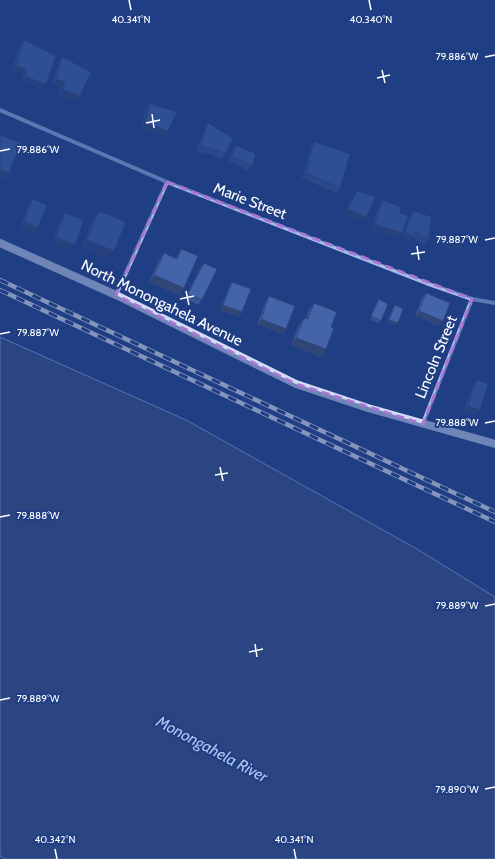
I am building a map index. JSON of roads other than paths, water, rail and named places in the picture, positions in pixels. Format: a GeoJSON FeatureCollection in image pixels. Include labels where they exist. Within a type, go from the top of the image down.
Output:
{"type":"FeatureCollection","features":[{"type":"Feature","properties":{"kind":"main road","name":"North Monongahela Avenue"},"geometry":{"type":"LineString","coordinates":[[0,243],[116,295],[296,384],[368,408],[495,444]]}},
{"type":"Feature","properties":{"kind":"street","name":"Marie Street"},"geometry":{"type":"LineString","coordinates":[[0,110],[167,182],[472,299],[495,303]]}},
{"type":"Feature","properties":{"kind":"street"},"geometry":{"type":"LineString","coordinates":[[116,295],[167,182]]}},
{"type":"Feature","properties":{"kind":"street","name":"Lincoln Street"},"geometry":{"type":"LineString","coordinates":[[423,424],[472,299]]}},
{"type":"Feature","properties":{"kind":"water","name":"Monongahela River"},"geometry":{"type":"Polygon","coordinates":[[[0,337],[186,420],[417,549],[495,597],[495,859],[5,859],[0,856],[0,337]]]}},
{"type":"Feature","properties":{"kind":"railway"},"geometry":{"type":"LineString","coordinates":[[0,280],[495,512]]}},
{"type":"Feature","properties":{"kind":"railway"},"geometry":{"type":"LineString","coordinates":[[0,290],[495,522]]}}]}
